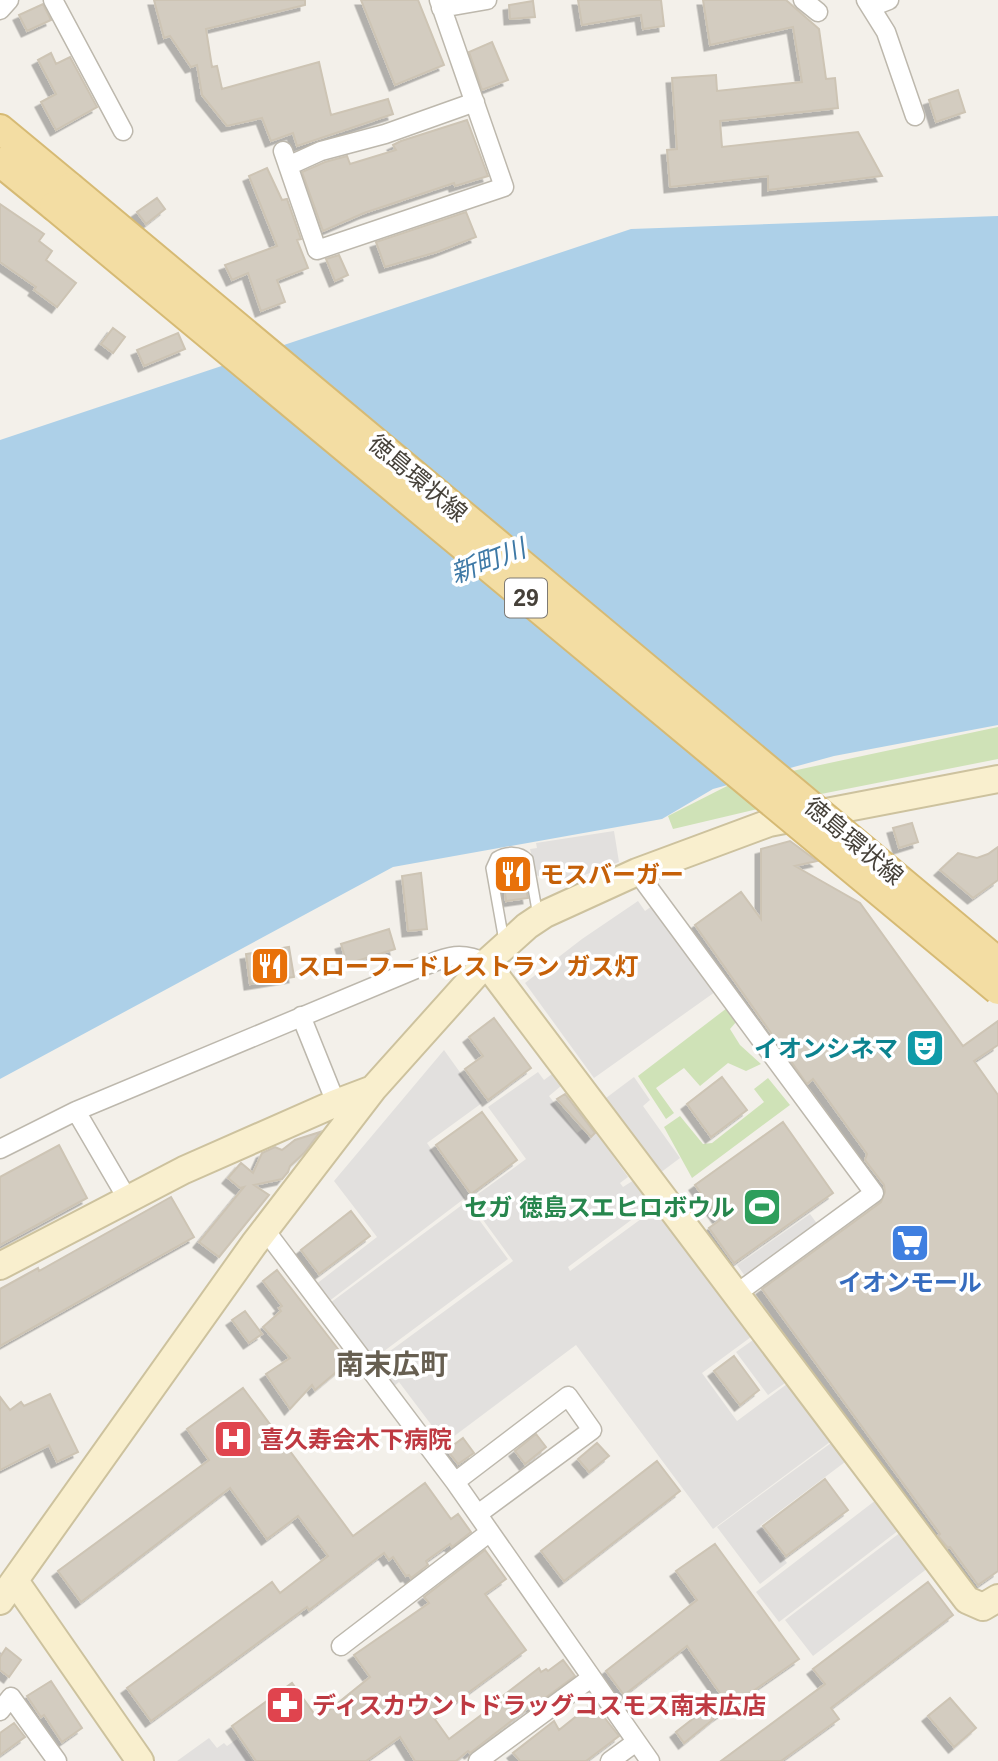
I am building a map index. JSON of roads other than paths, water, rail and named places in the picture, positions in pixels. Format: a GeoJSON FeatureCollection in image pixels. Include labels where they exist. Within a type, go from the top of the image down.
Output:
{"type":"FeatureCollection","features":[{"type":"Feature","properties":{"kind":"main road","name":"徳島環状線"},"geometry":{"type":"LineString","coordinates":[[0,129],[998,962]]}},
{"type":"Feature","properties":{"kind":"main road","name":"徳島環状線"},"geometry":{"type":"LineString","coordinates":[[0,162],[987,984]]}},
{"type":"Feature","properties":{"kind":"street"},"geometry":{"type":"LineString","coordinates":[[0,10],[9,0]]}},
{"type":"Feature","properties":{"kind":"street"},"geometry":{"type":"LineString","coordinates":[[53,0],[123,131]]}},
{"type":"Feature","properties":{"kind":"street"},"geometry":{"type":"LineString","coordinates":[[475,102],[385,134],[285,158],[317,250],[504,187],[475,102],[440,4],[487,0]]}},
{"type":"Feature","properties":{"kind":"street"},"geometry":{"type":"LineString","coordinates":[[803,0],[818,12]]}},
{"type":"Feature","properties":{"kind":"street"},"geometry":{"type":"LineString","coordinates":[[889,0],[868,4],[886,32],[915,116]]}},
{"type":"Feature","properties":{"kind":"street"},"geometry":{"type":"LineString","coordinates":[[140,1761],[7,1591],[265,1230],[373,1089],[495,955],[538,918],[637,872],[769,822],[998,779]]}},
{"type":"Feature","properties":{"kind":"street"},"geometry":{"type":"LineString","coordinates":[[812,814],[930,893],[998,947],[987,984]]}},
{"type":"Feature","properties":{"kind":"street"},"geometry":{"type":"LineString","coordinates":[[835,831],[910,920],[987,984],[998,998]]}},
{"type":"Feature","properties":{"kind":"street"},"geometry":{"type":"LineString","coordinates":[[637,872],[874,1193],[736,1294]]}},
{"type":"Feature","properties":{"kind":"street"},"geometry":{"type":"LineString","coordinates":[[0,1149],[76,1111],[301,1016],[457,954],[472,957],[495,955]]}},
{"type":"Feature","properties":{"kind":"street"},"geometry":{"type":"LineString","coordinates":[[495,955],[736,1294],[967,1600],[983,1607],[998,1598]]}},
{"type":"Feature","properties":{"kind":"street"},"geometry":{"type":"LineString","coordinates":[[301,1016],[336,1103]]}},
{"type":"Feature","properties":{"kind":"street"},"geometry":{"type":"LineString","coordinates":[[0,1266],[184,1170],[373,1089]]}},
{"type":"Feature","properties":{"kind":"street"},"geometry":{"type":"LineString","coordinates":[[76,1111],[128,1200]]}},
{"type":"Feature","properties":{"kind":"street"},"geometry":{"type":"LineString","coordinates":[[265,1230],[455,1482],[650,1761]]}},
{"type":"Feature","properties":{"kind":"street"},"geometry":{"type":"LineString","coordinates":[[455,1482],[568,1396],[584,1418],[592,1430],[478,1514]]}},
{"type":"Feature","properties":{"kind":"street"},"geometry":{"type":"LineString","coordinates":[[341,1646],[490,1532]]}},
{"type":"Feature","properties":{"kind":"street"},"geometry":{"type":"LineString","coordinates":[[478,1761],[591,1678]]}},
{"type":"Feature","properties":{"kind":"street"},"geometry":{"type":"LineString","coordinates":[[0,1711],[11,1697],[57,1761]]}},
{"type":"Feature","properties":{"kind":"street"},"geometry":{"type":"LineString","coordinates":[[610,1761],[636,1742]]}},
{"type":"Feature","properties":{"kind":"lane"},"geometry":{"type":"LineString","coordinates":[[495,955],[491,868],[496,857],[517,852],[528,859],[538,918]]}},
{"type":"Feature","properties":{"kind":"water","name":"新町川"},"geometry":{"type":"Polygon","coordinates":[[[998,216],[998,725],[834,756],[713,789],[662,819],[393,867],[0,1079],[0,440],[631,229],[998,216]]]}},
{"type":"Feature","properties":{"kind":"place","name":"モスバーガー"},"geometry":{"type":"Point","coordinates":[513,874]}},
{"type":"Feature","properties":{"kind":"place","name":"スローフードレストラン ガス灯"},"geometry":{"type":"Point","coordinates":[270,966]}},
{"type":"Feature","properties":{"kind":"place","name":"イオンシネマ"},"geometry":{"type":"Point","coordinates":[925,1048]}},
{"type":"Feature","properties":{"kind":"place","name":"セガ 徳島スエヒロボウル"},"geometry":{"type":"Point","coordinates":[762,1207]}},
{"type":"Feature","properties":{"kind":"place","name":"イオンモール"},"geometry":{"type":"Point","coordinates":[910,1243]}},
{"type":"Feature","properties":{"kind":"place","name":"喜久寿会木下病院"},"geometry":{"type":"Point","coordinates":[233,1439]}},
{"type":"Feature","properties":{"kind":"place","name":"ディスカウントドラッグコスモス南末広店"},"geometry":{"type":"Point","coordinates":[285,1705]}},
{"type":"Feature","properties":{"kind":"district","name":"南末広町"},"geometry":{"type":"Point","coordinates":[392,1364]}}]}
